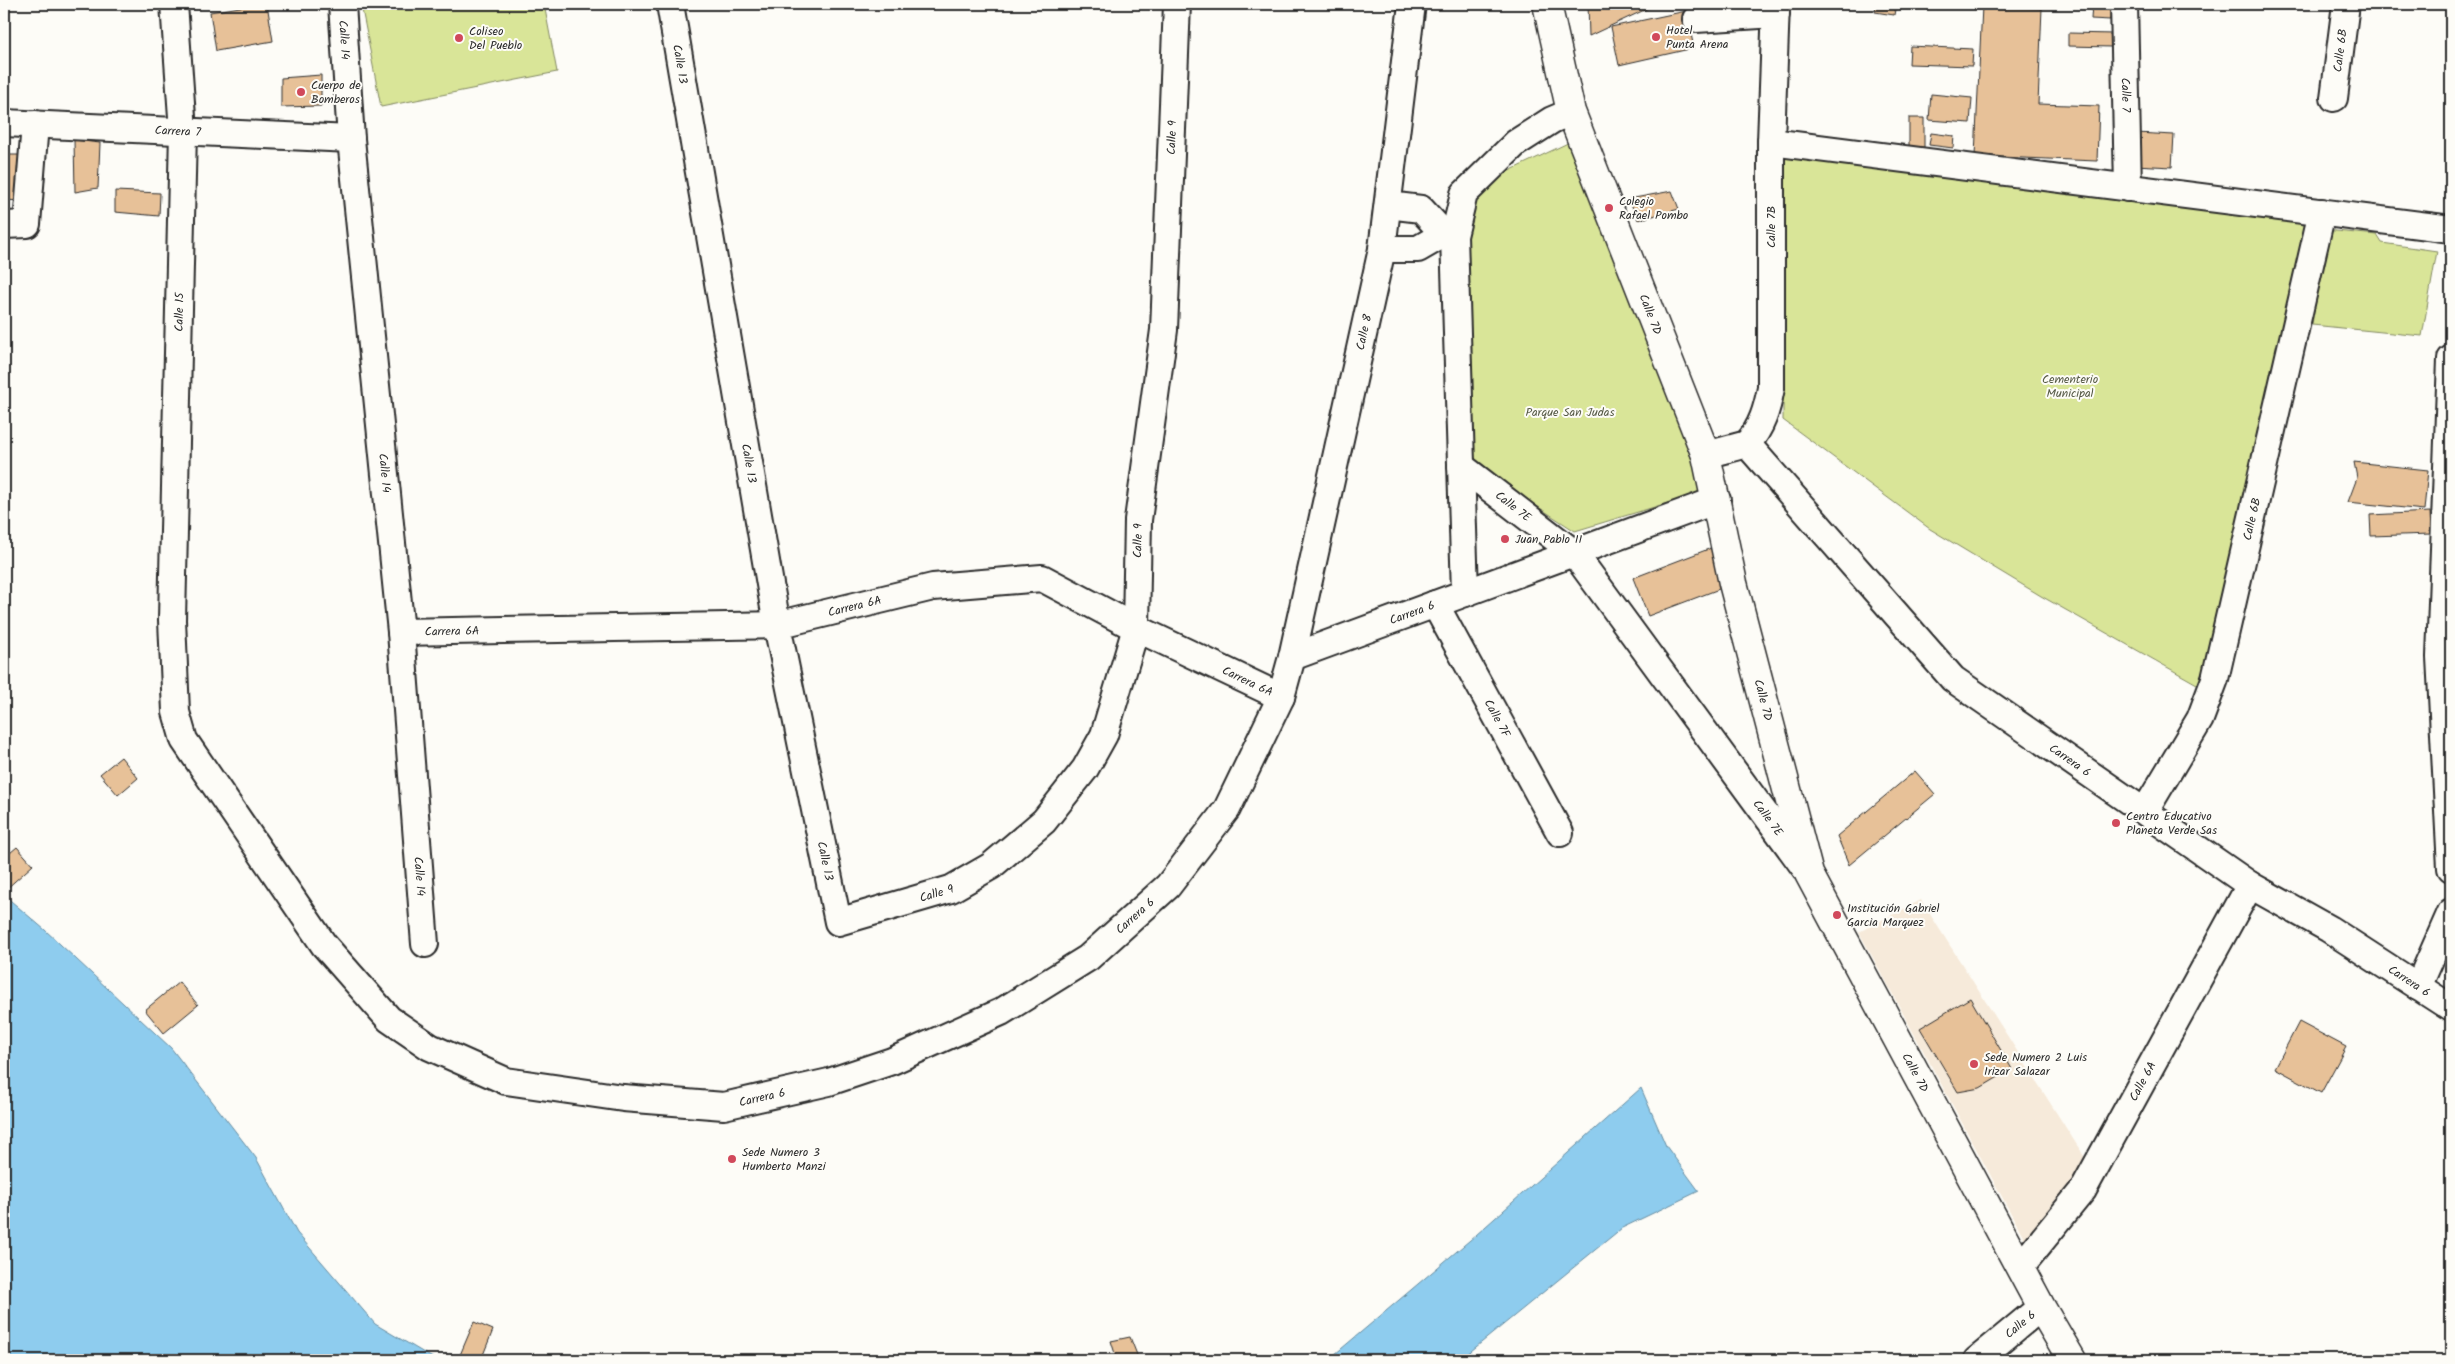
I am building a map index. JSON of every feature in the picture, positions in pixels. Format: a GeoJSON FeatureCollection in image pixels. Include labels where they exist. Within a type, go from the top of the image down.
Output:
{"type":"FeatureCollection","features":[{"type":"Feature","properties":{"kind":"main road","name":"Calle 7D"},"geometry":{"type":"LineString","coordinates":[[1547,4],[1571,112],[1706,455],[1733,583],[1809,874],[2021,1266],[2041,1307],[2072,1360]]}},
{"type":"Feature","properties":{"kind":"street","name":"Calle 15"},"geometry":{"type":"LineString","coordinates":[[174,4],[183,131],[172,620],[176,712],[184,740],[324,945],[389,1019],[430,1047]]}},
{"type":"Feature","properties":{"kind":"street","name":"Calle 14"},"geometry":{"type":"LineString","coordinates":[[342,4],[350,139],[401,632],[425,944]]}},
{"type":"Feature","properties":{"kind":"street","name":"Calle 13"},"geometry":{"type":"LineString","coordinates":[[670,4],[777,625],[838,922]]}},
{"type":"Feature","properties":{"kind":"street","name":"Calle 9"},"geometry":{"type":"LineString","coordinates":[[838,922],[951,889],[991,866],[1044,821],[1085,770],[1104,736],[1136,628],[1138,520],[1164,330],[1177,4]]}},
{"type":"Feature","properties":{"kind":"street","name":"Calle 8"},"geometry":{"type":"LineString","coordinates":[[1292,657],[1382,249],[1412,4]]}},
{"type":"Feature","properties":{"kind":"street","name":"Calle 7"},"geometry":{"type":"LineString","coordinates":[[2124,4],[2128,188]]}},
{"type":"Feature","properties":{"kind":"street","name":"Calle 6B"},"geometry":{"type":"LineString","coordinates":[[2334,98],[2346,4]]}},
{"type":"Feature","properties":{"kind":"street"},"geometry":{"type":"LineString","coordinates":[[1696,19],[1776,9]]}},
{"type":"Feature","properties":{"kind":"street","name":"Calle 7B"},"geometry":{"type":"LineString","coordinates":[[1747,444],[1756,433],[1766,413],[1771,388],[1771,142],[1776,9]]}},
{"type":"Feature","properties":{"kind":"street"},"geometry":{"type":"LineString","coordinates":[[1466,593],[1449,235],[1464,194],[1516,143],[1552,120],[1571,112]]}},
{"type":"Feature","properties":{"kind":"street","name":"Carrera 7"},"geometry":{"type":"LineString","coordinates":[[4,123],[350,139]]}},
{"type":"Feature","properties":{"kind":"street"},"geometry":{"type":"LineString","coordinates":[[4,225],[27,224],[35,124]]}},
{"type":"Feature","properties":{"kind":"street"},"geometry":{"type":"LineString","coordinates":[[1771,142],[2451,229]]}},
{"type":"Feature","properties":{"kind":"street"},"geometry":{"type":"LineString","coordinates":[[1388,204],[1421,208],[1449,235]]}},
{"type":"Feature","properties":{"kind":"street","name":"Calle 6B"},"geometry":{"type":"LineString","coordinates":[[2145,811],[2200,719],[2215,679],[2322,212]]}},
{"type":"Feature","properties":{"kind":"street"},"geometry":{"type":"LineString","coordinates":[[1382,249],[1418,249],[1449,235]]}},
{"type":"Feature","properties":{"kind":"street"},"geometry":{"type":"LineString","coordinates":[[2451,359],[2440,657],[2451,868]]}},
{"type":"Feature","properties":{"kind":"street"},"geometry":{"type":"LineString","coordinates":[[1706,455],[1747,444]]}},
{"type":"Feature","properties":{"kind":"street","name":"Carrera 6"},"geometry":{"type":"LineString","coordinates":[[1747,444],[1953,679],[2250,885],[2329,929],[2451,1008]]}},
{"type":"Feature","properties":{"kind":"street","name":"Calle 7E"},"geometry":{"type":"LineString","coordinates":[[1461,466],[1574,553],[1809,874]]}},
{"type":"Feature","properties":{"kind":"street","name":"Carrera 6"},"geometry":{"type":"LineString","coordinates":[[430,1047],[506,1081],[623,1098],[724,1106],[829,1082],[892,1061],[1001,1012],[1049,983],[1088,958],[1168,886],[1227,809],[1282,697],[1292,657],[1717,500]]}},
{"type":"Feature","properties":{"kind":"street","name":"Carrera 6A"},"geometry":{"type":"LineString","coordinates":[[401,632],[777,625],[933,587],[1042,578],[1136,628],[1282,697]]}},
{"type":"Feature","properties":{"kind":"street","name":"Calle 7F"},"geometry":{"type":"LineString","coordinates":[[1435,604],[1560,833]]}},
{"type":"Feature","properties":{"kind":"street","name":"Calle 6A"},"geometry":{"type":"LineString","coordinates":[[2021,1266],[2083,1190],[2250,885]]}},
{"type":"Feature","properties":{"kind":"street"},"geometry":{"type":"LineString","coordinates":[[2418,986],[2451,912]]}},
{"type":"Feature","properties":{"kind":"street","name":"Calle 6"},"geometry":{"type":"LineString","coordinates":[[1977,1360],[2041,1307]]}},
{"type":"Feature","properties":{"kind":"shaded area"},"geometry":{"type":"Polygon","coordinates":[[[1921,900],[2089,1164],[2028,1245],[1859,932],[1921,900]]]}},
{"type":"Feature","properties":{"kind":"green space","name":"Coliseo Del Pueblo"},"geometry":{"type":"Polygon","coordinates":[[[361,4],[544,4],[557,72],[381,107],[361,4]]]}},
{"type":"Feature","properties":{"kind":"green space","name":"Parque San Judas"},"geometry":{"type":"Polygon","coordinates":[[[1572,141],[1704,492],[1575,531],[1474,465],[1464,268],[1472,198],[1486,182],[1572,141]]]}},
{"type":"Feature","properties":{"kind":"green space","name":"Cementerio Municipal"},"geometry":{"type":"Polygon","coordinates":[[[1784,154],[2309,220],[2204,688],[2041,596],[1930,529],[1783,420],[1784,154]]]}},
{"type":"Feature","properties":{"kind":"green space"},"geometry":{"type":"Polygon","coordinates":[[[2325,230],[2377,235],[2382,243],[2437,251],[2422,336],[2312,325],[2325,230]]]}},
{"type":"Feature","properties":{"kind":"water"},"geometry":{"type":"Polygon","coordinates":[[[4,895],[45,930],[171,1048],[256,1158],[297,1233],[375,1324],[436,1360],[4,1360],[4,895]]]}},
{"type":"Feature","properties":{"kind":"water"},"geometry":{"type":"Polygon","coordinates":[[[1641,1088],[1666,1146],[1699,1191],[1622,1228],[1460,1360],[1328,1360],[1476,1235],[1641,1088]]]}},
{"type":"Feature","properties":{"kind":"building"},"geometry":{"type":"Polygon","coordinates":[[[267,4],[273,41],[216,51],[210,12],[267,4]]]}},
{"type":"Feature","properties":{"kind":"building"},"geometry":{"type":"Polygon","coordinates":[[[1588,4],[1655,4],[1655,5],[1589,36],[1588,4]]]}},
{"type":"Feature","properties":{"kind":"building"},"geometry":{"type":"Polygon","coordinates":[[[1876,4],[1896,4],[1894,15],[1875,12],[1876,4]]]}},
{"type":"Feature","properties":{"kind":"building"},"geometry":{"type":"Polygon","coordinates":[[[2092,5],[2111,5],[2110,20],[2091,19],[2092,5]]]}},
{"type":"Feature","properties":{"kind":"building"},"geometry":{"type":"Polygon","coordinates":[[[1982,6],[2042,8],[2038,104],[2099,106],[2097,161],[1975,156],[1982,6]]]}},
{"type":"Feature","properties":{"kind":"building"},"geometry":{"type":"Polygon","coordinates":[[[1686,11],[1694,48],[1619,65],[1611,27],[1686,11]]]}},
{"type":"Feature","properties":{"kind":"building"},"geometry":{"type":"Polygon","coordinates":[[[2068,33],[2113,34],[2112,47],[2068,46],[2068,33]]]}},
{"type":"Feature","properties":{"kind":"building"},"geometry":{"type":"Polygon","coordinates":[[[1910,46],[1973,49],[1972,66],[1909,64],[1910,46]]]}},
{"type":"Feature","properties":{"kind":"building","name":"Cuerpo de Bomberos"},"geometry":{"type":"Polygon","coordinates":[[[321,75],[321,106],[281,107],[281,78],[321,75]]]}},
{"type":"Feature","properties":{"kind":"building"},"geometry":{"type":"Polygon","coordinates":[[[1931,94],[1972,98],[1970,123],[1929,120],[1931,94]]]}},
{"type":"Feature","properties":{"kind":"building"},"geometry":{"type":"Polygon","coordinates":[[[1909,118],[1924,118],[1924,148],[1909,148],[1909,118]]]}},
{"type":"Feature","properties":{"kind":"building"},"geometry":{"type":"Polygon","coordinates":[[[1931,133],[1954,136],[1953,148],[1929,145],[1931,133]]]}},
{"type":"Feature","properties":{"kind":"building"},"geometry":{"type":"Polygon","coordinates":[[[2136,133],[2174,135],[2172,167],[2135,165],[2136,133]]]}},
{"type":"Feature","properties":{"kind":"building"},"geometry":{"type":"Polygon","coordinates":[[[74,140],[100,143],[98,188],[75,192],[74,140]]]}},
{"type":"Feature","properties":{"kind":"building"},"geometry":{"type":"Polygon","coordinates":[[[4,155],[21,155],[21,201],[4,200],[4,155]]]}},
{"type":"Feature","properties":{"kind":"building"},"geometry":{"type":"Polygon","coordinates":[[[115,191],[160,193],[159,216],[115,212],[115,191]]]}},
{"type":"Feature","properties":{"kind":"building"},"geometry":{"type":"Polygon","coordinates":[[[1672,191],[1679,209],[1638,220],[1629,199],[1672,191]]]}},
{"type":"Feature","properties":{"kind":"building"},"geometry":{"type":"Polygon","coordinates":[[[2354,462],[2428,470],[2424,510],[2348,502],[2357,478],[2354,462]]]}},
{"type":"Feature","properties":{"kind":"building"},"geometry":{"type":"Polygon","coordinates":[[[2430,512],[2431,534],[2371,536],[2370,515],[2430,512]]]}},
{"type":"Feature","properties":{"kind":"building"},"geometry":{"type":"Polygon","coordinates":[[[1719,545],[1727,586],[1648,616],[1633,578],[1719,545]]]}},
{"type":"Feature","properties":{"kind":"building"},"geometry":{"type":"Polygon","coordinates":[[[121,757],[138,778],[118,795],[100,774],[121,757]]]}},
{"type":"Feature","properties":{"kind":"building"},"geometry":{"type":"Polygon","coordinates":[[[1915,771],[1935,794],[1849,865],[1837,836],[1915,771]]]}},
{"type":"Feature","properties":{"kind":"building"},"geometry":{"type":"Polygon","coordinates":[[[17,847],[33,865],[5,890],[4,858],[17,847]]]}},
{"type":"Feature","properties":{"kind":"building"},"geometry":{"type":"Polygon","coordinates":[[[179,982],[198,1005],[164,1033],[145,1010],[179,982]]]}},
{"type":"Feature","properties":{"kind":"building"},"geometry":{"type":"Polygon","coordinates":[[[1970,998],[2012,1069],[1980,1088],[1958,1092],[1920,1028],[1970,998]]]}},
{"type":"Feature","properties":{"kind":"building"},"geometry":{"type":"Polygon","coordinates":[[[2299,1022],[2346,1047],[2321,1093],[2275,1068],[2299,1022]]]}},
{"type":"Feature","properties":{"kind":"building"},"geometry":{"type":"Polygon","coordinates":[[[474,1322],[493,1330],[481,1360],[473,1360],[460,1355],[474,1322]]]}},
{"type":"Feature","properties":{"kind":"building"},"geometry":{"type":"Polygon","coordinates":[[[1130,1337],[1139,1360],[1117,1360],[1111,1341],[1130,1337]]]}},
{"type":"Feature","properties":{"kind":"place","name":"Hotel Punta Arena"},"geometry":{"type":"Point","coordinates":[1656,37]}},
{"type":"Feature","properties":{"kind":"place","name":"Coliseo Del Pueblo"},"geometry":{"type":"Point","coordinates":[459,38]}},
{"type":"Feature","properties":{"kind":"place","name":"Cuerpo de Bomberos"},"geometry":{"type":"Point","coordinates":[301,92]}},
{"type":"Feature","properties":{"kind":"place","name":"Colegio Rafael Pombo"},"geometry":{"type":"Point","coordinates":[1609,208]}},
{"type":"Feature","properties":{"kind":"place","name":"Juan Pablo II"},"geometry":{"type":"Point","coordinates":[1505,539]}},
{"type":"Feature","properties":{"kind":"place","name":"Centro Educativo Planeta Verde Sas"},"geometry":{"type":"Point","coordinates":[2116,823]}},
{"type":"Feature","properties":{"kind":"place","name":"Institución Gabriel Garcia Marquez"},"geometry":{"type":"Point","coordinates":[1837,915]}},
{"type":"Feature","properties":{"kind":"place","name":"Sede Numero 2 Luis Irizar Salazar"},"geometry":{"type":"Point","coordinates":[1974,1064]}},
{"type":"Feature","properties":{"kind":"place","name":"Sede Numero 3 Humberto Manzi"},"geometry":{"type":"Point","coordinates":[732,1159]}}]}
